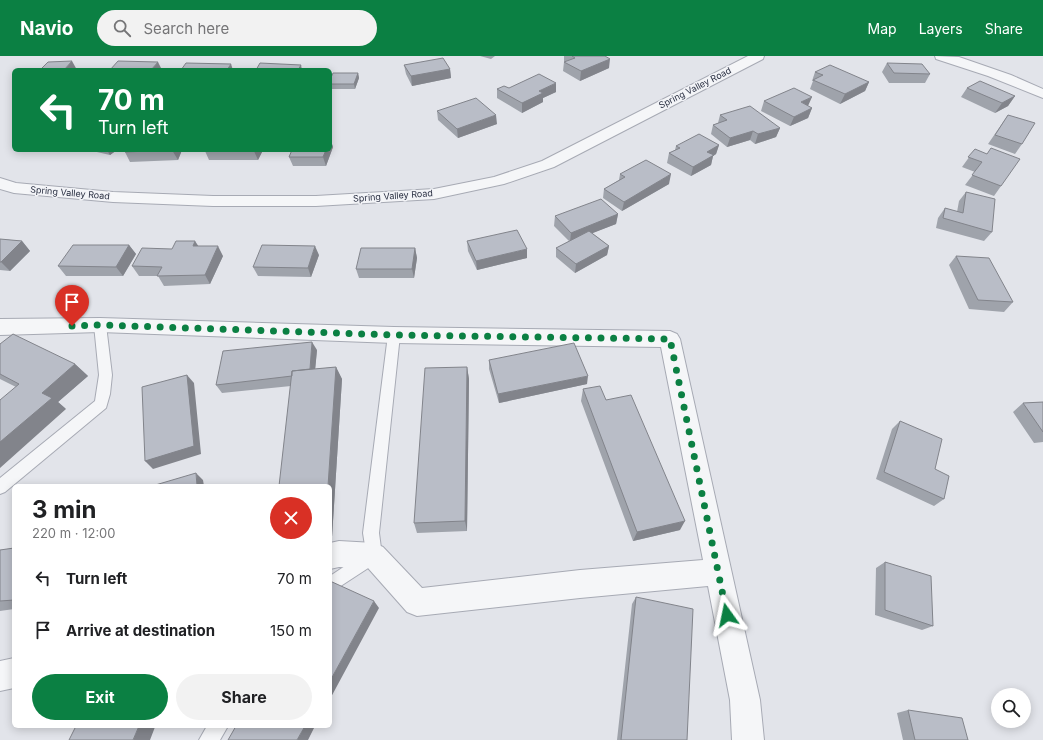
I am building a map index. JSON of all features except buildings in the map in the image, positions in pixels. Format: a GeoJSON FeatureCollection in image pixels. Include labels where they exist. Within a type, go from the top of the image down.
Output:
{"type":"FeatureCollection","features":[{"type":"Feature","properties":{"kind":"street","name":"Spring Valley Road"},"geometry":{"type":"LineString","coordinates":[[0,183],[14,188],[113,197],[213,201],[316,201],[434,194],[498,181],[548,164],[758,56]]}},
{"type":"Feature","properties":{"kind":"street"},"geometry":{"type":"LineString","coordinates":[[941,56],[963,62],[1043,94]]}},
{"type":"Feature","properties":{"kind":"street"},"geometry":{"type":"LineString","coordinates":[[0,327],[100,325],[394,335],[670,339],[745,700],[748,740]]}},
{"type":"Feature","properties":{"kind":"street"},"geometry":{"type":"LineString","coordinates":[[332,556],[339,554],[374,556],[417,602],[580,584],[718,572]]}},
{"type":"Feature","properties":{"kind":"street"},"geometry":{"type":"LineString","coordinates":[[0,676],[12,673]]}},
{"type":"Feature","properties":{"kind":"lane"},"geometry":{"type":"LineString","coordinates":[[0,486],[101,404],[105,392],[105,357],[100,325]]}},
{"type":"Feature","properties":{"kind":"lane"},"geometry":{"type":"LineString","coordinates":[[332,584],[374,556],[371,533],[394,335]]}},
{"type":"Feature","properties":{"kind":"lane"},"geometry":{"type":"LineString","coordinates":[[208,740],[217,728]]}},
{"type":"Feature","properties":{"kind":"route"},"geometry":{"type":"LineString","coordinates":[[72,326],[100,325],[394,335],[670,339],[727,615]]}}]}
